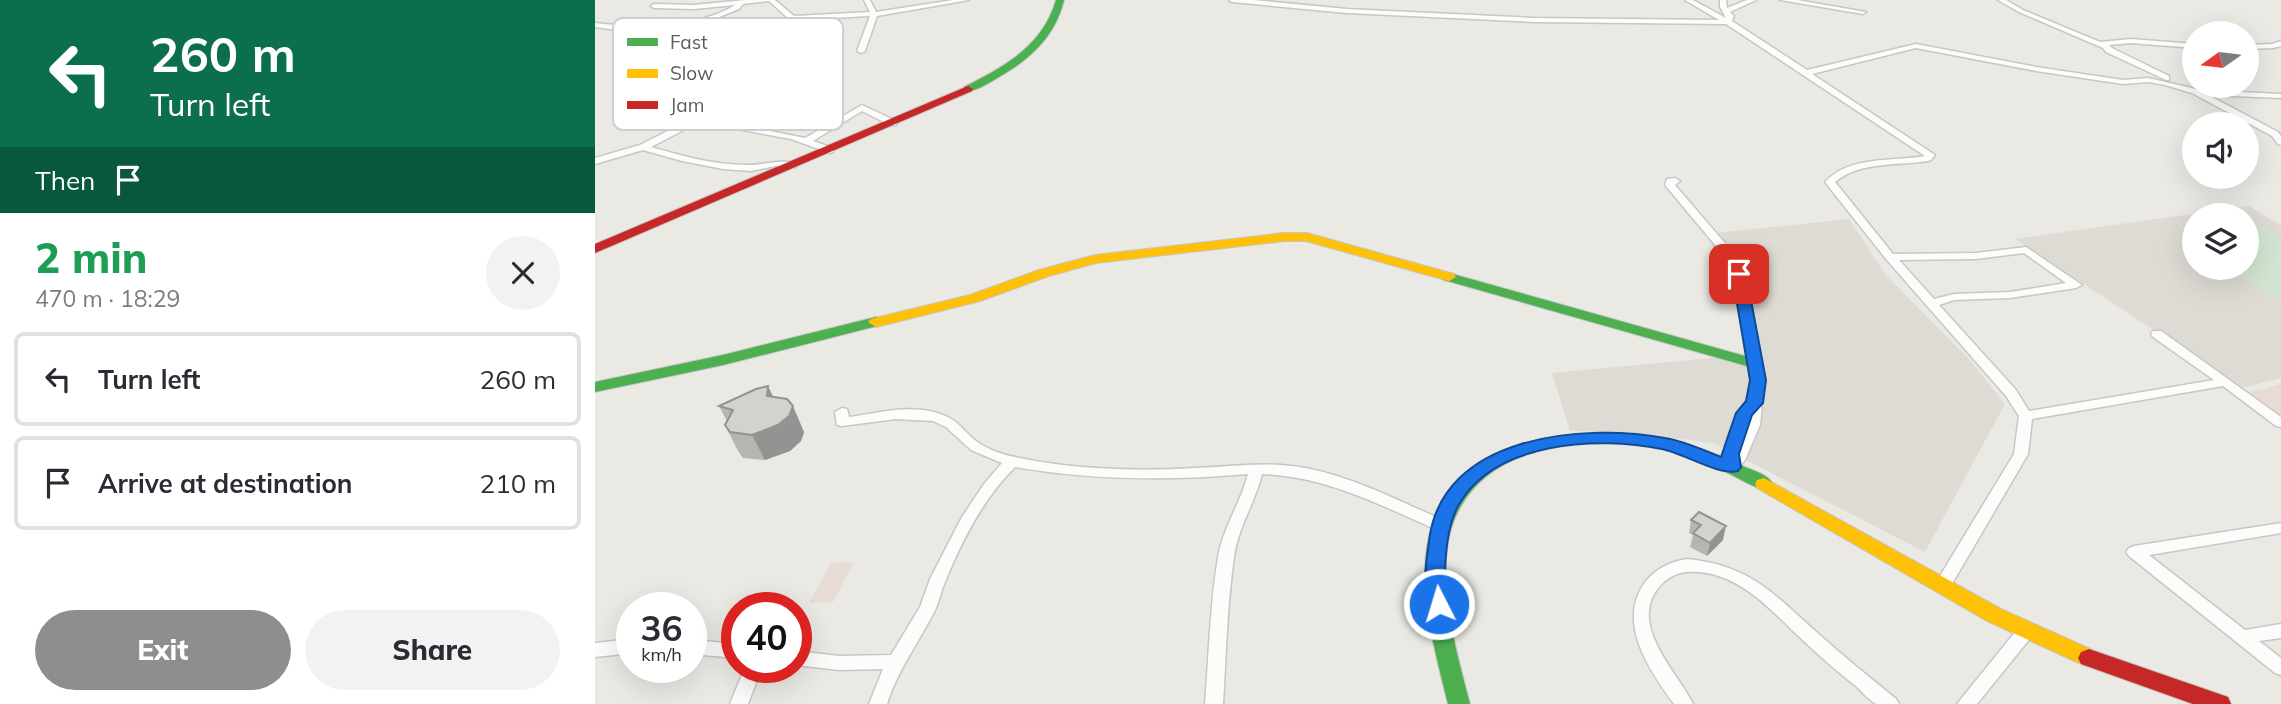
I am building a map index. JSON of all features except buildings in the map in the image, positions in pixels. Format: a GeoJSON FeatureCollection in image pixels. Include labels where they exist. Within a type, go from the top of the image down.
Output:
{"type":"FeatureCollection","features":[{"type":"Feature","properties":{"kind":"main road"},"geometry":{"type":"LineString","coordinates":[[595,249],[968,90],[1017,62],[1034,48],[1058,16],[1060,0]]}},
{"type":"Feature","properties":{"kind":"main road"},"geometry":{"type":"LineString","coordinates":[[595,387],[723,360],[975,298],[1044,273],[1095,259],[1284,237],[1307,237],[1341,246],[1753,363]]}},
{"type":"Feature","properties":{"kind":"main road"},"geometry":{"type":"LineString","coordinates":[[1459,704],[1435,580],[1440,525],[1450,502],[1474,474],[1498,459],[1535,445],[1578,439],[1666,444],[1731,467],[1836,521],[2026,631],[2096,661],[2220,704]]}},
{"type":"Feature","properties":{"kind":"street"},"geometry":{"type":"LineString","coordinates":[[654,6],[768,0],[792,18],[874,14],[966,0]]}},
{"type":"Feature","properties":{"kind":"street"},"geometry":{"type":"LineString","coordinates":[[862,51],[874,14],[867,0]]}},
{"type":"Feature","properties":{"kind":"street"},"geometry":{"type":"LineString","coordinates":[[1232,0],[1347,11],[1534,20],[1728,22]]}},
{"type":"Feature","properties":{"kind":"street"},"geometry":{"type":"LineString","coordinates":[[1688,0],[1728,22],[1930,155],[1928,158],[1913,161],[1844,170],[1830,182],[1890,257],[2011,393],[2026,416],[2021,454],[1943,585]]}},
{"type":"Feature","properties":{"kind":"street"},"geometry":{"type":"LineString","coordinates":[[1723,0],[1730,19],[1728,22]]}},
{"type":"Feature","properties":{"kind":"street"},"geometry":{"type":"LineString","coordinates":[[1726,11],[1753,0]]}},
{"type":"Feature","properties":{"kind":"street"},"geometry":{"type":"LineString","coordinates":[[1783,0],[1863,12]]}},
{"type":"Feature","properties":{"kind":"street"},"geometry":{"type":"LineString","coordinates":[[2001,0],[2182,85]]}},
{"type":"Feature","properties":{"kind":"street"},"geometry":{"type":"LineString","coordinates":[[712,18],[737,8],[740,3]]}},
{"type":"Feature","properties":{"kind":"street"},"geometry":{"type":"LineString","coordinates":[[595,26],[613,28]]}},
{"type":"Feature","properties":{"kind":"street"},"geometry":{"type":"LineString","coordinates":[[2103,46],[2103,43],[2115,40],[2182,45]]}},
{"type":"Feature","properties":{"kind":"street"},"geometry":{"type":"LineString","coordinates":[[2259,47],[2281,43]]}},
{"type":"Feature","properties":{"kind":"street"},"geometry":{"type":"LineString","coordinates":[[1805,73],[1916,46],[2036,69],[2123,82],[2148,80],[2182,87]]}},
{"type":"Feature","properties":{"kind":"street"},"geometry":{"type":"LineString","coordinates":[[2259,95],[2281,96]]}},
{"type":"Feature","properties":{"kind":"street"},"geometry":{"type":"LineString","coordinates":[[2208,98],[2275,134],[2281,142]]}},
{"type":"Feature","properties":{"kind":"street"},"geometry":{"type":"LineString","coordinates":[[843,119],[862,108],[893,123]]}},
{"type":"Feature","properties":{"kind":"street"},"geometry":{"type":"LineString","coordinates":[[595,161],[643,147],[676,130]]}},
{"type":"Feature","properties":{"kind":"street"},"geometry":{"type":"LineString","coordinates":[[752,130],[806,141],[830,150]]}},
{"type":"Feature","properties":{"kind":"street"},"geometry":{"type":"LineString","coordinates":[[806,141],[825,130]]}},
{"type":"Feature","properties":{"kind":"street"},"geometry":{"type":"LineString","coordinates":[[643,147],[699,163],[751,168],[778,161],[793,165]]}},
{"type":"Feature","properties":{"kind":"street"},"geometry":{"type":"LineString","coordinates":[[1675,181],[1670,181],[1670,185],[1731,257],[1739,274],[1758,380],[1753,425],[1740,457],[1731,467]]}},
{"type":"Feature","properties":{"kind":"street"},"geometry":{"type":"LineString","coordinates":[[1890,257],[1976,256],[2026,250],[2076,285],[2010,295],[1954,297],[1932,303]]}},
{"type":"Feature","properties":{"kind":"street"},"geometry":{"type":"LineString","coordinates":[[2157,334],[2281,423]]}},
{"type":"Feature","properties":{"kind":"street"},"geometry":{"type":"LineString","coordinates":[[2026,416],[2225,382]]}},
{"type":"Feature","properties":{"kind":"street"},"geometry":{"type":"LineString","coordinates":[[842,412],[842,422],[913,414],[933,415],[949,423],[972,446],[1012,461],[1071,471],[1137,475],[1295,471],[1357,488],[1440,525]]}},
{"type":"Feature","properties":{"kind":"street"},"geometry":{"type":"LineString","coordinates":[[878,704],[893,662],[928,607],[936,582],[969,519],[986,491],[1012,461]]}},
{"type":"Feature","properties":{"kind":"street"},"geometry":{"type":"LineString","coordinates":[[1214,704],[1226,555],[1236,520],[1251,490],[1256,470]]}},
{"type":"Feature","properties":{"kind":"street"},"geometry":{"type":"LineString","coordinates":[[2281,528],[2134,552],[2281,668]]}},
{"type":"Feature","properties":{"kind":"street"},"geometry":{"type":"LineString","coordinates":[[1684,704],[1652,654],[1643,629],[1643,601],[1654,582],[1671,569],[1683,565],[1722,569],[1744,578],[1765,593],[1826,652],[1890,704]]}},
{"type":"Feature","properties":{"kind":"street"},"geometry":{"type":"LineString","coordinates":[[1966,704],[2026,631]]}},
{"type":"Feature","properties":{"kind":"street"},"geometry":{"type":"LineString","coordinates":[[2244,637],[2281,631]]}},
{"type":"Feature","properties":{"kind":"street"},"geometry":{"type":"LineString","coordinates":[[595,650],[616,648]]}},
{"type":"Feature","properties":{"kind":"street"},"geometry":{"type":"LineString","coordinates":[[812,660],[839,663],[893,662]]}},
{"type":"Feature","properties":{"kind":"street"},"geometry":{"type":"LineString","coordinates":[[739,704],[747,683]]}},
{"type":"Feature","properties":{"kind":"shaded area"},"geometry":{"type":"Polygon","coordinates":[[[2259,212],[2281,226],[2281,378],[2242,388],[2015,239],[2182,215],[2182,280],[2259,280],[2259,212]]]}},
{"type":"Feature","properties":{"kind":"shaded area"},"geometry":{"type":"Polygon","coordinates":[[[1849,219],[1886,275],[1970,360],[2005,404],[1925,552],[1713,443],[1625,432],[1570,431],[1552,373],[1744,355],[1735,283],[1705,234],[1849,219]]]}},
{"type":"Feature","properties":{"kind":"shaded area"},"geometry":{"type":"Polygon","coordinates":[[[2281,384],[2281,417],[2248,393],[2281,384]]]}},
{"type":"Feature","properties":{"kind":"shaded area"},"geometry":{"type":"Polygon","coordinates":[[[854,562],[833,602],[812,603],[812,598],[831,563],[854,562]]]}},
{"type":"Feature","properties":{"kind":"green space"},"geometry":{"type":"Polygon","coordinates":[[[2263,227],[2281,238],[2281,301],[2248,280],[2259,280],[2259,228],[2263,227]]]}},
{"type":"Feature","properties":{"kind":"traffic: fast"},"geometry":{"type":"LineString","coordinates":[[968,89],[1026,55],[1048,30],[1056,16],[1060,0]]}},
{"type":"Feature","properties":{"kind":"traffic: fast"},"geometry":{"type":"LineString","coordinates":[[1449,277],[1753,363]]}},
{"type":"Feature","properties":{"kind":"traffic: fast"},"geometry":{"type":"LineString","coordinates":[[595,387],[723,360],[876,322]]}},
{"type":"Feature","properties":{"kind":"traffic: fast"},"geometry":{"type":"LineString","coordinates":[[1459,704],[1440,620],[1435,577],[1436,556],[1441,528],[1456,497],[1472,477],[1492,462],[1516,451],[1572,439],[1630,439],[1692,451],[1764,484]]}},
{"type":"Feature","properties":{"kind":"traffic: slow"},"geometry":{"type":"LineString","coordinates":[[876,322],[975,298],[1044,273],[1095,259],[1284,237],[1307,237],[1449,277]]}},
{"type":"Feature","properties":{"kind":"traffic: slow"},"geometry":{"type":"LineString","coordinates":[[1764,484],[1994,615],[2089,658]]}},
{"type":"Feature","properties":{"kind":"traffic: jam"},"geometry":{"type":"LineString","coordinates":[[595,249],[968,89]]}},
{"type":"Feature","properties":{"kind":"traffic: jam"},"geometry":{"type":"LineString","coordinates":[[2089,658],[2220,704]]}},
{"type":"Feature","properties":{"kind":"route"},"geometry":{"type":"LineString","coordinates":[[1439,604],[1435,580],[1440,525],[1450,502],[1474,474],[1498,459],[1535,445],[1578,439],[1630,440],[1666,444],[1731,467],[1730,454],[1741,421],[1754,403],[1758,380],[1739,274]]}}]}
